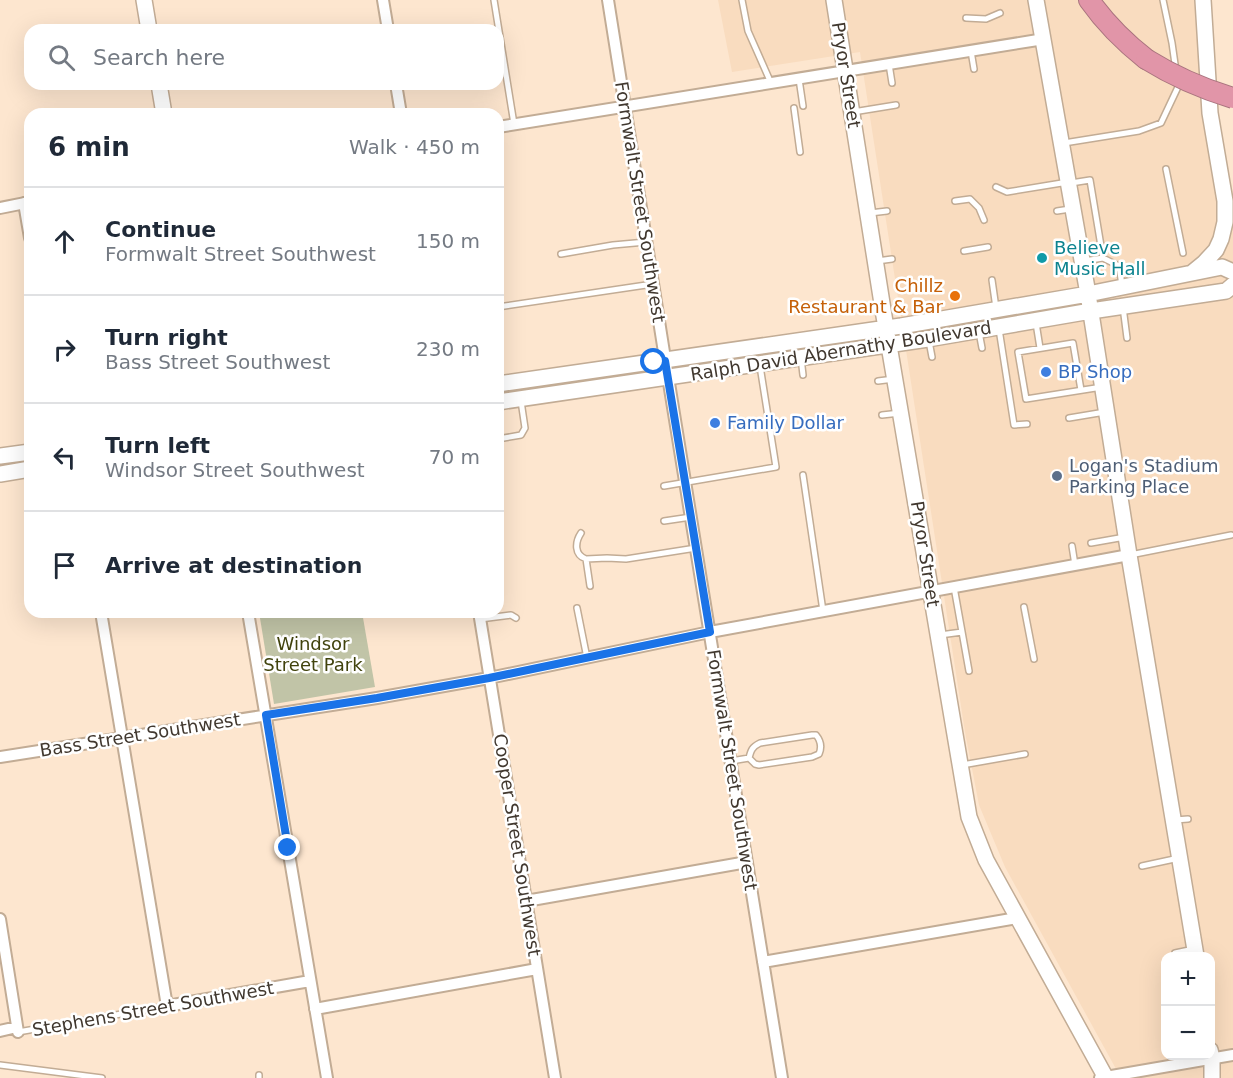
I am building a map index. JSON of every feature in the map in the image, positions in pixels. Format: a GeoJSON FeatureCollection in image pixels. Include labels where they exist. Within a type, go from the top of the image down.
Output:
{"type":"FeatureCollection","features":[{"type":"Feature","properties":{"kind":"highway"},"geometry":{"type":"LineString","coordinates":[[1089,0],[1117,35],[1146,59],[1191,84],[1233,98]]}},
{"type":"Feature","properties":{"kind":"main road"},"geometry":{"type":"LineString","coordinates":[[144,0],[148,24]]}},
{"type":"Feature","properties":{"kind":"main road","name":"Pryor Street"},"geometry":{"type":"LineString","coordinates":[[834,0],[969,817],[986,860],[1103,1078]]}},
{"type":"Feature","properties":{"kind":"main road"},"geometry":{"type":"LineString","coordinates":[[1036,0],[1091,311],[1129,555],[1181,820],[1179,858],[1195,952]]}},
{"type":"Feature","properties":{"kind":"main road"},"geometry":{"type":"LineString","coordinates":[[1203,0],[1210,113],[1225,201],[1233,225]]}},
{"type":"Feature","properties":{"kind":"main road"},"geometry":{"type":"LineString","coordinates":[[160,90],[163,108]]}},
{"type":"Feature","properties":{"kind":"main road"},"geometry":{"type":"LineString","coordinates":[[1184,297],[1185,274],[1204,264],[1216,250],[1221,239],[1225,222],[1225,201]]}},
{"type":"Feature","properties":{"kind":"main road","name":"Ralph David Abernathy Boulevard"},"geometry":{"type":"LineString","coordinates":[[504,383],[887,328],[1088,294],[1222,267],[1233,272]]}},
{"type":"Feature","properties":{"kind":"main road","name":"Ralph David Abernathy Boulevard"},"geometry":{"type":"LineString","coordinates":[[504,401],[979,331],[1091,311],[1226,291],[1233,285]]}},
{"type":"Feature","properties":{"kind":"main road"},"geometry":{"type":"LineString","coordinates":[[0,456],[24,453]]}},
{"type":"Feature","properties":{"kind":"main road"},"geometry":{"type":"LineString","coordinates":[[0,474],[24,471]]}},
{"type":"Feature","properties":{"kind":"main road"},"geometry":{"type":"LineString","coordinates":[[1211,1060],[1212,1078]]}},
{"type":"Feature","properties":{"kind":"street"},"geometry":{"type":"LineString","coordinates":[[383,0],[386,24]]}},
{"type":"Feature","properties":{"kind":"street","name":"Formwalt Street Southwest"},"geometry":{"type":"LineString","coordinates":[[608,0],[782,1078]]}},
{"type":"Feature","properties":{"kind":"street"},"geometry":{"type":"LineString","coordinates":[[504,126],[1044,39]]}},
{"type":"Feature","properties":{"kind":"street"},"geometry":{"type":"LineString","coordinates":[[397,90],[400,108]]}},
{"type":"Feature","properties":{"kind":"street"},"geometry":{"type":"LineString","coordinates":[[0,207],[24,203]]}},
{"type":"Feature","properties":{"kind":"street","name":"Bass Street Southwest"},"geometry":{"type":"LineString","coordinates":[[0,757],[377,698],[489,678],[710,632],[1129,555]]}},
{"type":"Feature","properties":{"kind":"street"},"geometry":{"type":"LineString","coordinates":[[102,618],[167,1006]]}},
{"type":"Feature","properties":{"kind":"street"},"geometry":{"type":"LineString","coordinates":[[249,618],[327,1078]]}},
{"type":"Feature","properties":{"kind":"street","name":"Cooper Street Southwest"},"geometry":{"type":"LineString","coordinates":[[479,618],[555,1078]]}},
{"type":"Feature","properties":{"kind":"street"},"geometry":{"type":"LineString","coordinates":[[526,901],[747,862]]}},
{"type":"Feature","properties":{"kind":"street"},"geometry":{"type":"LineString","coordinates":[[764,962],[1017,918]]}},
{"type":"Feature","properties":{"kind":"street"},"geometry":{"type":"LineString","coordinates":[[0,919],[18,1030]]}},
{"type":"Feature","properties":{"kind":"street"},"geometry":{"type":"LineString","coordinates":[[315,1009],[537,969]]}},
{"type":"Feature","properties":{"kind":"street","name":"Stephens Street Southwest"},"geometry":{"type":"LineString","coordinates":[[167,1006],[310,981]]}},
{"type":"Feature","properties":{"kind":"street","name":"Stephens Street Southwest"},"geometry":{"type":"LineString","coordinates":[[0,1030],[18,1030]]}},
{"type":"Feature","properties":{"kind":"street"},"geometry":{"type":"LineString","coordinates":[[1215,1054],[1233,1055]]}},
{"type":"Feature","properties":{"kind":"street"},"geometry":{"type":"LineString","coordinates":[[1103,1078],[1184,1060]]}},
{"type":"Feature","properties":{"kind":"lane"},"geometry":{"type":"LineString","coordinates":[[494,0],[495,24]]}},
{"type":"Feature","properties":{"kind":"lane"},"geometry":{"type":"LineString","coordinates":[[742,0],[748,31],[771,83]]}},
{"type":"Feature","properties":{"kind":"lane"},"geometry":{"type":"LineString","coordinates":[[1062,143],[1139,131],[1161,123],[1178,87],[1163,0]]}},
{"type":"Feature","properties":{"kind":"lane"},"geometry":{"type":"LineString","coordinates":[[966,18],[986,19],[1000,13]]}},
{"type":"Feature","properties":{"kind":"lane"},"geometry":{"type":"LineString","coordinates":[[971,51],[974,69]]}},
{"type":"Feature","properties":{"kind":"lane"},"geometry":{"type":"LineString","coordinates":[[889,64],[892,83]]}},
{"type":"Feature","properties":{"kind":"lane"},"geometry":{"type":"LineString","coordinates":[[504,74],[514,124]]}},
{"type":"Feature","properties":{"kind":"lane"},"geometry":{"type":"LineString","coordinates":[[799,79],[803,106]]}},
{"type":"Feature","properties":{"kind":"lane"},"geometry":{"type":"LineString","coordinates":[[852,112],[896,105]]}},
{"type":"Feature","properties":{"kind":"lane"},"geometry":{"type":"LineString","coordinates":[[794,108],[800,152]]}},
{"type":"Feature","properties":{"kind":"lane"},"geometry":{"type":"LineString","coordinates":[[1166,169],[1183,253]]}},
{"type":"Feature","properties":{"kind":"lane"},"geometry":{"type":"LineString","coordinates":[[996,187],[1007,192],[1090,180],[1103,258]]}},
{"type":"Feature","properties":{"kind":"lane"},"geometry":{"type":"LineString","coordinates":[[955,201],[970,199],[979,208],[984,220]]}},
{"type":"Feature","properties":{"kind":"lane"},"geometry":{"type":"LineString","coordinates":[[1057,211],[1073,208]]}},
{"type":"Feature","properties":{"kind":"lane"},"geometry":{"type":"LineString","coordinates":[[868,213],[887,212]]}},
{"type":"Feature","properties":{"kind":"lane"},"geometry":{"type":"LineString","coordinates":[[561,254],[646,242]]}},
{"type":"Feature","properties":{"kind":"lane"},"geometry":{"type":"LineString","coordinates":[[964,251],[988,247]]}},
{"type":"Feature","properties":{"kind":"lane"},"geometry":{"type":"LineString","coordinates":[[1082,261],[1103,258],[1119,266],[1122,287]]}},
{"type":"Feature","properties":{"kind":"lane"},"geometry":{"type":"LineString","coordinates":[[876,262],[891,259]]}},
{"type":"Feature","properties":{"kind":"lane"},"geometry":{"type":"LineString","coordinates":[[992,279],[996,309]]}},
{"type":"Feature","properties":{"kind":"lane"},"geometry":{"type":"LineString","coordinates":[[504,306],[653,284]]}},
{"type":"Feature","properties":{"kind":"lane"},"geometry":{"type":"LineString","coordinates":[[1123,307],[1127,339]]}},
{"type":"Feature","properties":{"kind":"lane"},"geometry":{"type":"LineString","coordinates":[[1035,321],[1040,348]]}},
{"type":"Feature","properties":{"kind":"lane"},"geometry":{"type":"LineString","coordinates":[[999,327],[1014,425],[1027,424]]}},
{"type":"Feature","properties":{"kind":"lane"},"geometry":{"type":"LineString","coordinates":[[979,331],[982,348]]}},
{"type":"Feature","properties":{"kind":"lane"},"geometry":{"type":"LineString","coordinates":[[928,339],[932,357]]}},
{"type":"Feature","properties":{"kind":"lane"},"geometry":{"type":"LineString","coordinates":[[1081,390],[1073,343],[1018,352],[1026,399],[1103,387]]}},
{"type":"Feature","properties":{"kind":"lane"},"geometry":{"type":"LineString","coordinates":[[801,358],[803,375]]}},
{"type":"Feature","properties":{"kind":"lane"},"geometry":{"type":"LineString","coordinates":[[664,486],[776,467],[760,364]]}},
{"type":"Feature","properties":{"kind":"lane"},"geometry":{"type":"LineString","coordinates":[[878,381],[896,379]]}},
{"type":"Feature","properties":{"kind":"lane"},"geometry":{"type":"LineString","coordinates":[[504,438],[521,435],[525,428],[520,399]]}},
{"type":"Feature","properties":{"kind":"lane"},"geometry":{"type":"LineString","coordinates":[[1069,418],[1107,412]]}},
{"type":"Feature","properties":{"kind":"lane"},"geometry":{"type":"LineString","coordinates":[[882,415],[901,413]]}},
{"type":"Feature","properties":{"kind":"lane"},"geometry":{"type":"LineString","coordinates":[[803,475],[823,611]]}},
{"type":"Feature","properties":{"kind":"lane"},"geometry":{"type":"LineString","coordinates":[[664,521],[691,517]]}},
{"type":"Feature","properties":{"kind":"lane"},"geometry":{"type":"LineString","coordinates":[[581,533],[576,546],[581,557],[586,559],[626,559],[696,548]]}},
{"type":"Feature","properties":{"kind":"lane"},"geometry":{"type":"LineString","coordinates":[[1129,555],[1231,535]]}},
{"type":"Feature","properties":{"kind":"lane"},"geometry":{"type":"LineString","coordinates":[[1091,543],[1126,536]]}},
{"type":"Feature","properties":{"kind":"lane"},"geometry":{"type":"LineString","coordinates":[[1072,546],[1075,565]]}},
{"type":"Feature","properties":{"kind":"lane"},"geometry":{"type":"LineString","coordinates":[[586,559],[590,586]]}},
{"type":"Feature","properties":{"kind":"lane"},"geometry":{"type":"LineString","coordinates":[[954,587],[969,671]]}},
{"type":"Feature","properties":{"kind":"lane"},"geometry":{"type":"LineString","coordinates":[[1024,607],[1035,659]]}},
{"type":"Feature","properties":{"kind":"lane"},"geometry":{"type":"LineString","coordinates":[[577,608],[587,658]]}},
{"type":"Feature","properties":{"kind":"lane"},"geometry":{"type":"LineString","coordinates":[[504,615],[516,618]]}},
{"type":"Feature","properties":{"kind":"lane"},"geometry":{"type":"LineString","coordinates":[[938,635],[962,632]]}},
{"type":"Feature","properties":{"kind":"lane"},"geometry":{"type":"LineString","coordinates":[[812,735],[816,735],[820,740],[821,750],[819,754],[812,757],[759,765],[754,764],[749,758],[750,750],[760,743],[812,735]]}},
{"type":"Feature","properties":{"kind":"lane"},"geometry":{"type":"LineString","coordinates":[[960,765],[1025,754]]}},
{"type":"Feature","properties":{"kind":"lane"},"geometry":{"type":"LineString","coordinates":[[730,761],[749,758]]}},
{"type":"Feature","properties":{"kind":"lane"},"geometry":{"type":"LineString","coordinates":[[1142,866],[1179,858]]}},
{"type":"Feature","properties":{"kind":"lane","name":"Stephens Street Southwest"},"geometry":{"type":"LineString","coordinates":[[18,1030],[167,1006]]}},
{"type":"Feature","properties":{"kind":"lane"},"geometry":{"type":"LineString","coordinates":[[0,1065],[102,1078]]}},
{"type":"Feature","properties":{"kind":"shaded area"},"geometry":{"type":"Polygon","coordinates":[[[718,0],[1203,0],[1210,80],[1233,220],[1233,1078],[1121,1078],[1005,867],[979,805],[965,732],[860,52],[732,72],[718,0]]]}},
{"type":"Feature","properties":{"kind":"green space","name":"Windsor Street Park"},"geometry":{"type":"Polygon","coordinates":[[[260,618],[363,618],[375,687],[274,704],[260,618]]]}},
{"type":"Feature","properties":{"kind":"place","name":"Believe Music Hall"},"geometry":{"type":"Point","coordinates":[1042,258]}},
{"type":"Feature","properties":{"kind":"place","name":"Chillz Restaurant & Bar"},"geometry":{"type":"Point","coordinates":[955,296]}},
{"type":"Feature","properties":{"kind":"place","name":"BP Shop"},"geometry":{"type":"Point","coordinates":[1046,372]}},
{"type":"Feature","properties":{"kind":"place","name":"Family Dollar"},"geometry":{"type":"Point","coordinates":[715,423]}},
{"type":"Feature","properties":{"kind":"place","name":"Logan's Stadium Parking Place"},"geometry":{"type":"Point","coordinates":[1057,476]}},
{"type":"Feature","properties":{"kind":"route"},"geometry":{"type":"LineString","coordinates":[[288,848],[266,715],[489,678],[710,632],[665,361],[654,362]]}}]}
